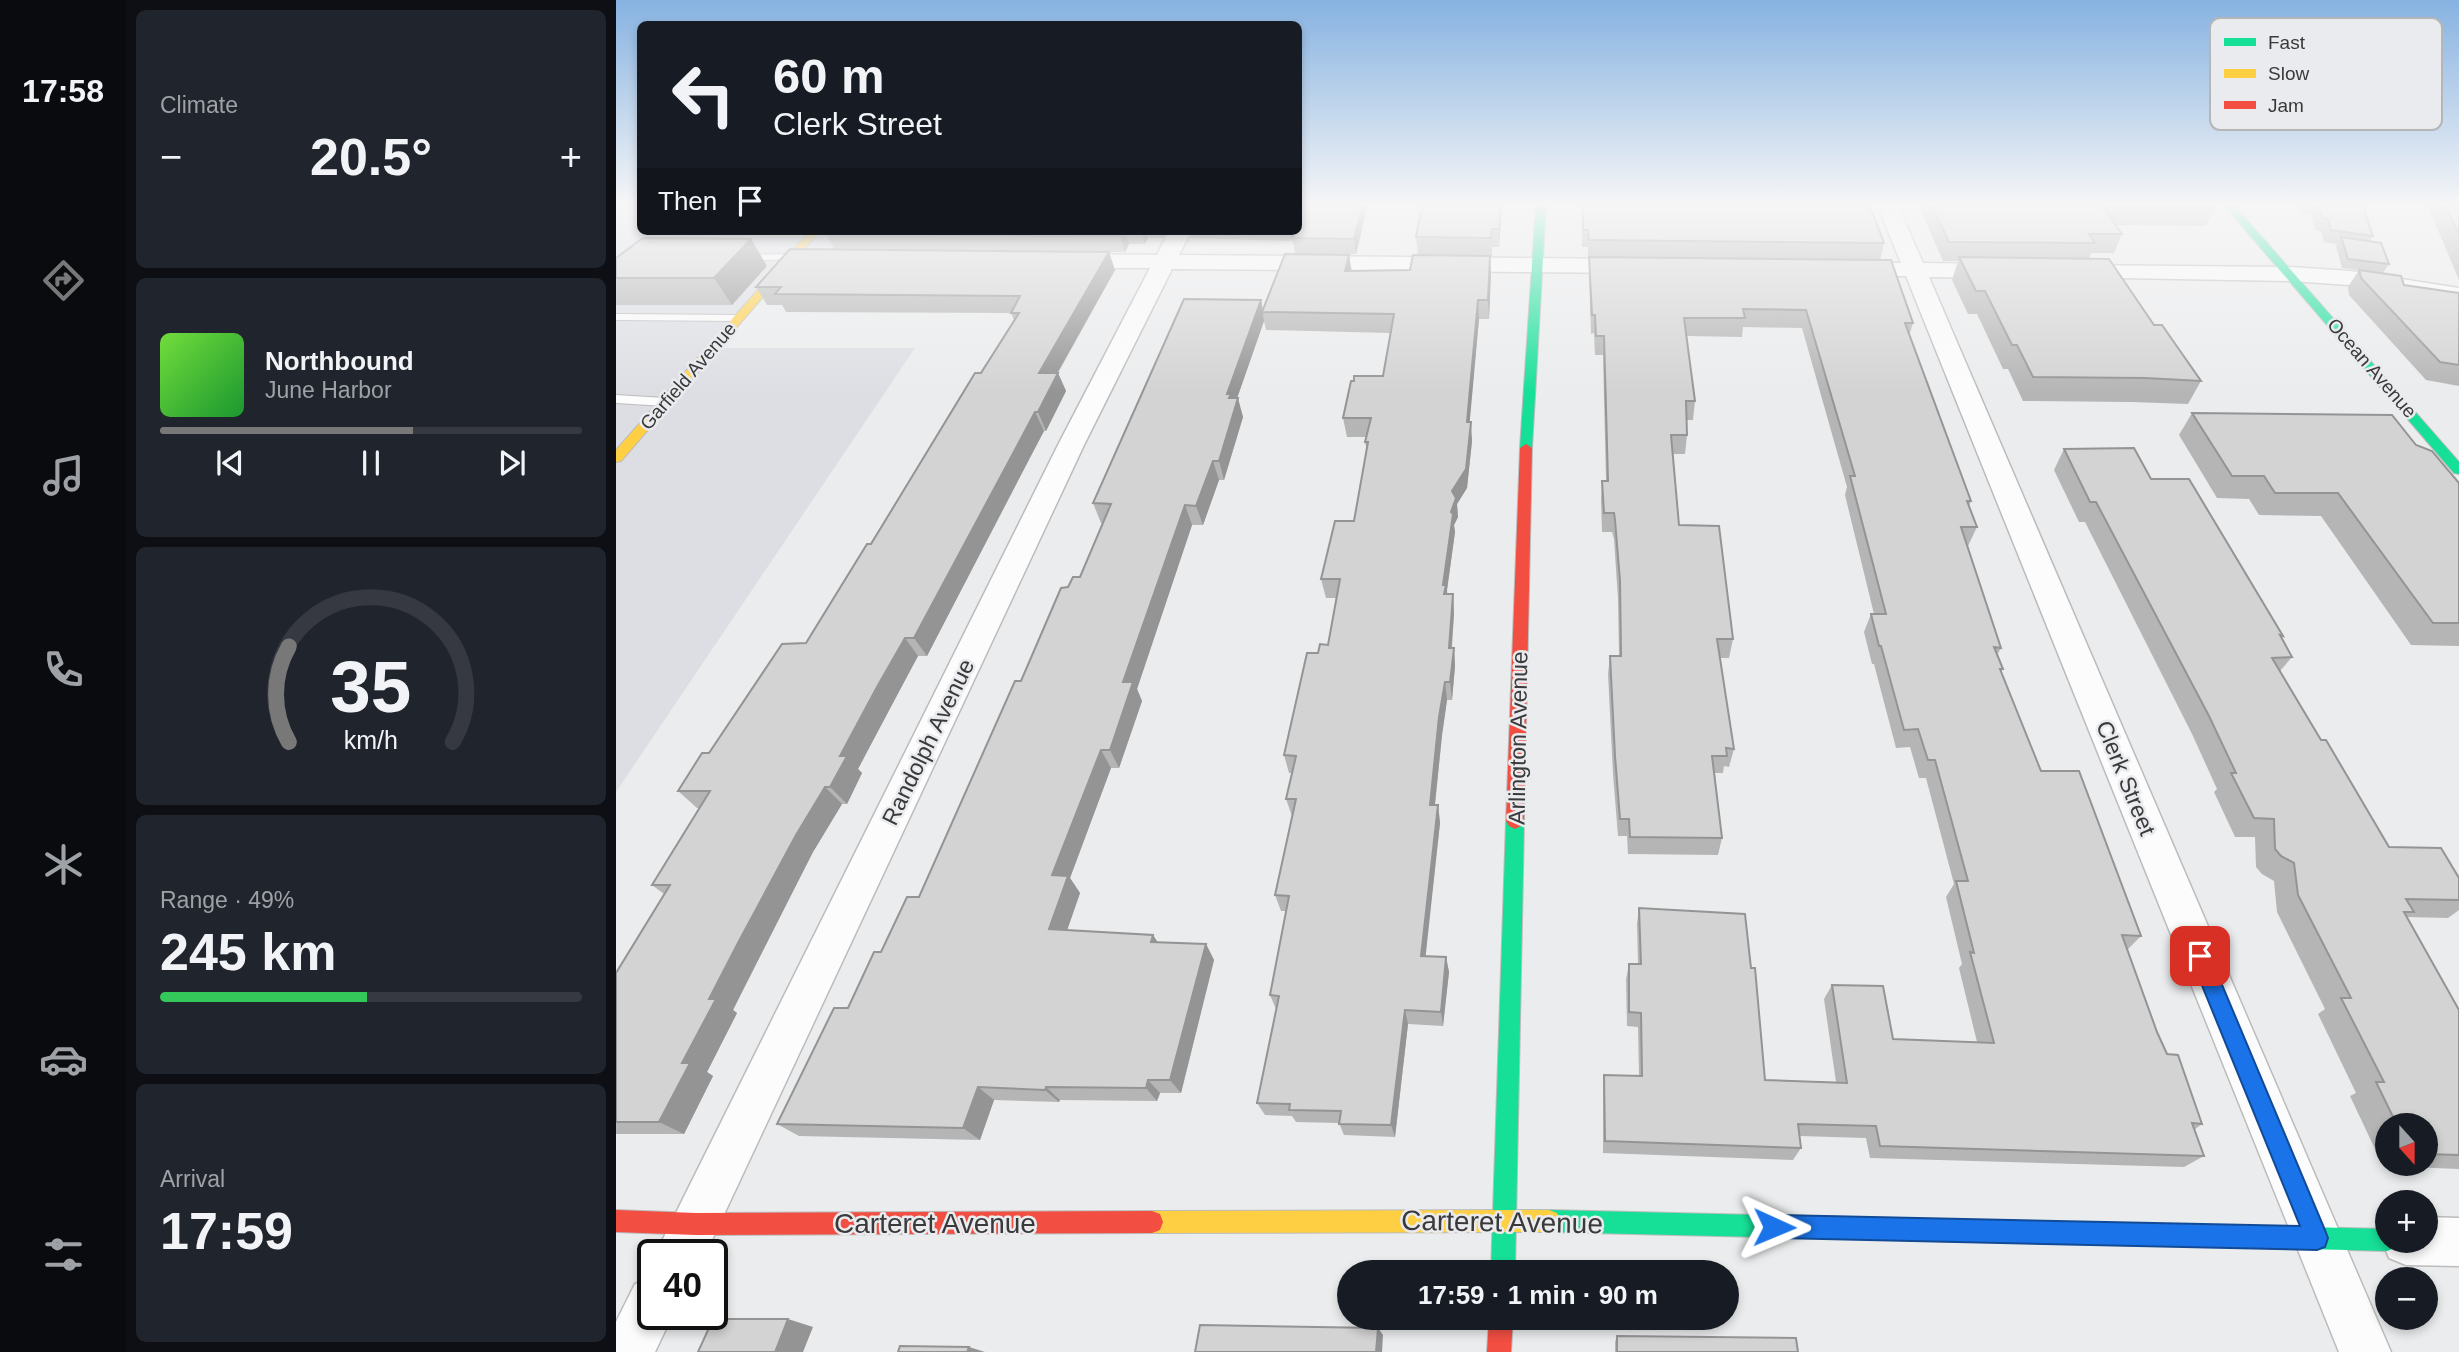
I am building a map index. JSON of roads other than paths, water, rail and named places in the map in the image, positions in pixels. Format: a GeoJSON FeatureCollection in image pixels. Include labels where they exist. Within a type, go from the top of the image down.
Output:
{"type":"FeatureCollection","features":[{"type":"Feature","properties":{"kind":"street","name":"Garfield Avenue"},"geometry":{"type":"LineString","coordinates":[[616,458],[782,267]]}},
{"type":"Feature","properties":{"kind":"street","name":"Randolph Avenue"},"geometry":{"type":"LineString","coordinates":[[687,1239],[1071,445],[1161,267]]}},
{"type":"Feature","properties":{"kind":"street","name":"Arlington Avenue"},"geometry":{"type":"LineString","coordinates":[[1503,1260],[1524,481],[1537,267]]}},
{"type":"Feature","properties":{"kind":"street","name":"Clerk Street"},"geometry":{"type":"LineString","coordinates":[[1915,267],[2365,1352]]}},
{"type":"Feature","properties":{"kind":"street","name":"Ocean Avenue"},"geometry":{"type":"LineString","coordinates":[[2285,267],[2459,470]]}},
{"type":"Feature","properties":{"kind":"street"},"geometry":{"type":"LineString","coordinates":[[1824,269],[2026,271]]}},
{"type":"Feature","properties":{"kind":"street"},"geometry":{"type":"LineString","coordinates":[[2053,271],[2291,274],[2350,278],[2459,295]]}},
{"type":"Feature","properties":{"kind":"street","name":"Carteret Avenue"},"geometry":{"type":"LineString","coordinates":[[616,1221],[695,1224],[1505,1220],[2375,1240]]}},
{"type":"Feature","properties":{"kind":"street"},"geometry":{"type":"LineString","coordinates":[[2438,1242],[2459,1242]]}},
{"type":"Feature","properties":{"kind":"street"},"geometry":{"type":"LineString","coordinates":[[628,1352],[639,1330]]}},
{"type":"Feature","properties":{"kind":"street"},"geometry":{"type":"LineString","coordinates":[[1499,1352],[1500,1330]]}},
{"type":"Feature","properties":{"kind":"lane"},"geometry":{"type":"LineString","coordinates":[[616,317],[738,318]]}},
{"type":"Feature","properties":{"kind":"lane"},"geometry":{"type":"LineString","coordinates":[[616,399],[665,402]]}}]}
